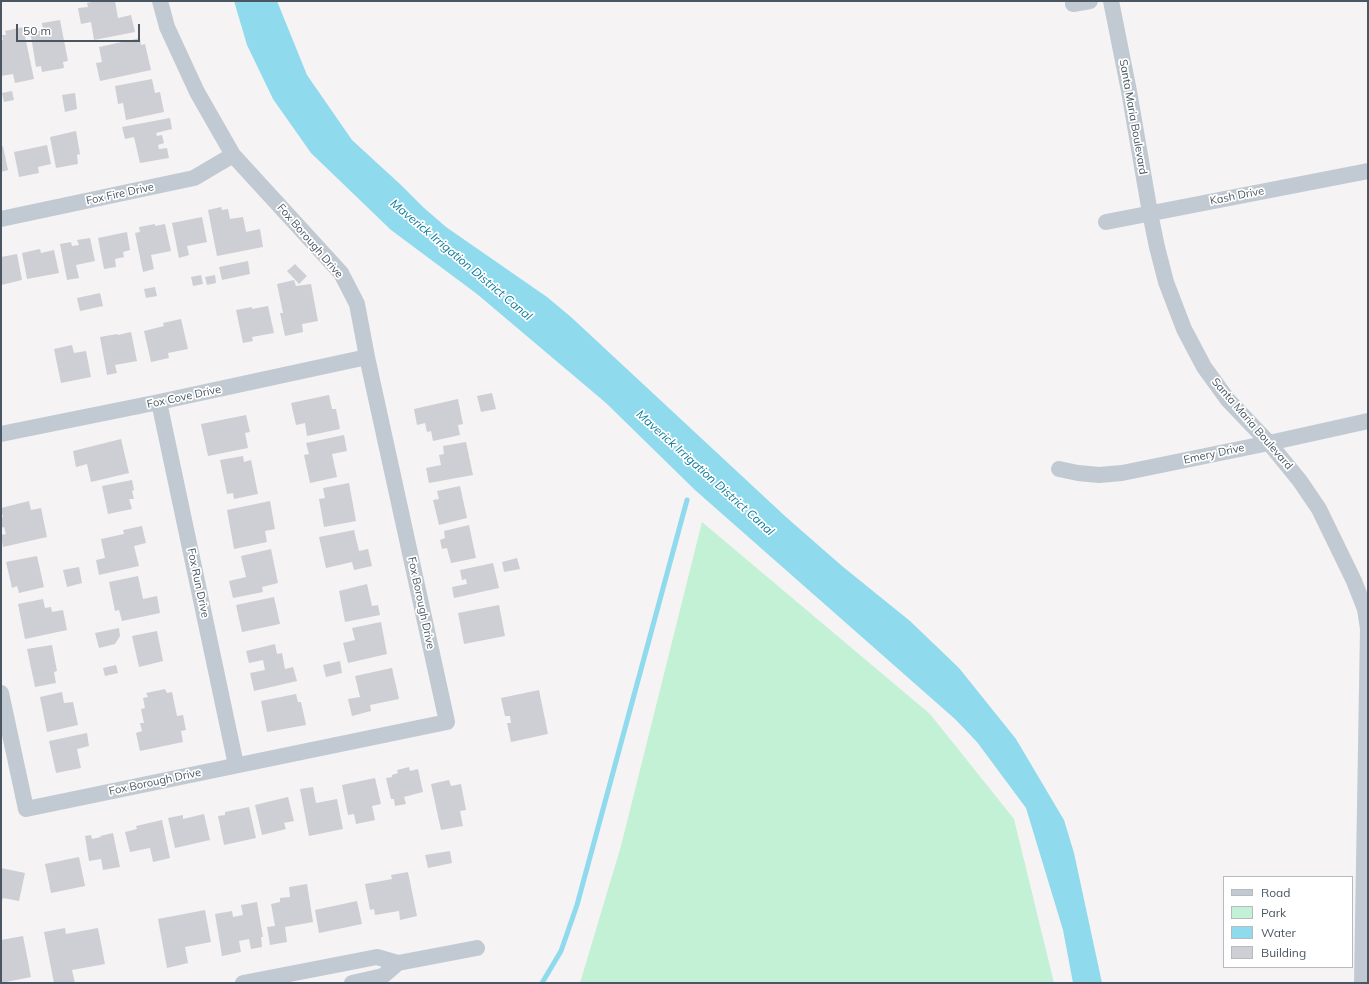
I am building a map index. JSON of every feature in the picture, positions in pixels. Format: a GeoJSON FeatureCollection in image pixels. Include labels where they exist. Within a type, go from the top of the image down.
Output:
{"type":"FeatureCollection","features":[{"type":"Feature","properties":{"kind":"street","name":"Fox Borough Drive"},"geometry":{"type":"LineString","coordinates":[[1,693],[26,809],[447,722],[367,358],[357,304],[341,273],[233,155],[197,92],[167,27],[160,1]]}},
{"type":"Feature","properties":{"kind":"street"},"geometry":{"type":"LineString","coordinates":[[1073,4],[1090,1]]}},
{"type":"Feature","properties":{"kind":"street","name":"Santa Maria Boulevard"},"geometry":{"type":"LineString","coordinates":[[1111,1],[1129,91],[1150,213],[1166,282],[1184,329],[1204,367],[1228,400],[1269,443],[1300,481],[1319,509],[1354,581],[1365,609],[1368,628],[1362,983]]}},
{"type":"Feature","properties":{"kind":"street","name":"Fox Fire Drive"},"geometry":{"type":"LineString","coordinates":[[1,219],[194,178],[233,155]]}},
{"type":"Feature","properties":{"kind":"street","name":"Kash Drive"},"geometry":{"type":"LineString","coordinates":[[1106,222],[1368,171]]}},
{"type":"Feature","properties":{"kind":"street","name":"Fox Cove Drive"},"geometry":{"type":"LineString","coordinates":[[1,434],[367,358]]}},
{"type":"Feature","properties":{"kind":"street","name":"Fox Run Drive"},"geometry":{"type":"LineString","coordinates":[[159,402],[236,765]]}},
{"type":"Feature","properties":{"kind":"street","name":"Emery Drive"},"geometry":{"type":"LineString","coordinates":[[1059,469],[1092,474],[1122,473],[1368,421]]}},
{"type":"Feature","properties":{"kind":"street"},"geometry":{"type":"LineString","coordinates":[[243,983],[290,978],[377,957],[398,963],[477,948]]}},
{"type":"Feature","properties":{"kind":"street"},"geometry":{"type":"LineString","coordinates":[[352,983],[383,976],[398,963]]}},
{"type":"Feature","properties":{"kind":"green space"},"geometry":{"type":"Polygon","coordinates":[[[702,522],[930,714],[1014,819],[1054,983],[580,983],[621,846],[702,522]]]}},
{"type":"Feature","properties":{"kind":"water","name":"Maverick Irrigation District Canal"},"geometry":{"type":"Polygon","coordinates":[[[234,1],[277,1],[307,75],[352,140],[446,227],[547,297],[571,317],[786,517],[842,566],[910,621],[959,668],[1016,739],[1064,820],[1074,853],[1102,983],[1073,983],[1063,930],[1026,808],[977,742],[955,719],[695,490],[606,403],[477,294],[391,230],[311,153],[273,99],[247,45],[234,1]]]}},
{"type":"Feature","properties":{"kind":"building"},"geometry":{"type":"Polygon","coordinates":[[[95,1],[115,1],[118,18],[131,15],[135,32],[94,40],[91,22],[81,24],[78,8],[88,7],[87,3],[95,1]]]}},
{"type":"Feature","properties":{"kind":"building"},"geometry":{"type":"Polygon","coordinates":[[[60,20],[68,61],[63,62],[64,68],[42,72],[41,66],[36,67],[31,36],[39,34],[38,31],[43,31],[42,23],[60,20]]]}},
{"type":"Feature","properties":{"kind":"building"},"geometry":{"type":"Polygon","coordinates":[[[23,27],[34,79],[15,83],[13,74],[1,76],[1,40],[3,40],[2,35],[6,35],[5,31],[23,27]]]}},
{"type":"Feature","properties":{"kind":"building"},"geometry":{"type":"Polygon","coordinates":[[[140,38],[141,45],[145,44],[151,70],[100,81],[96,63],[102,62],[99,47],[140,38]]]}},
{"type":"Feature","properties":{"kind":"building"},"geometry":{"type":"Polygon","coordinates":[[[152,79],[155,93],[160,92],[164,112],[126,120],[123,103],[118,104],[115,86],[152,79]]]}},
{"type":"Feature","properties":{"kind":"building"},"geometry":{"type":"Polygon","coordinates":[[[12,91],[14,100],[4,102],[2,93],[12,91]]]}},
{"type":"Feature","properties":{"kind":"building"},"geometry":{"type":"Polygon","coordinates":[[[75,93],[77,109],[65,112],[62,95],[75,93]]]}},
{"type":"Feature","properties":{"kind":"building"},"geometry":{"type":"Polygon","coordinates":[[[170,118],[172,129],[156,133],[157,136],[162,135],[164,143],[158,145],[159,149],[167,148],[169,158],[140,163],[134,137],[125,139],[122,127],[170,118]]]}},
{"type":"Feature","properties":{"kind":"building"},"geometry":{"type":"Polygon","coordinates":[[[76,131],[80,154],[77,155],[78,164],[56,168],[50,137],[76,131]]]}},
{"type":"Feature","properties":{"kind":"building"},"geometry":{"type":"Polygon","coordinates":[[[47,145],[51,164],[38,167],[39,173],[19,177],[14,152],[47,145]]]}},
{"type":"Feature","properties":{"kind":"building"},"geometry":{"type":"Polygon","coordinates":[[[3,146],[8,170],[1,172],[1,147],[3,146]]]}},
{"type":"Feature","properties":{"kind":"building"},"geometry":{"type":"Polygon","coordinates":[[[221,207],[222,210],[228,209],[230,219],[243,217],[246,232],[260,229],[263,247],[217,256],[208,210],[221,207]]]}},
{"type":"Feature","properties":{"kind":"building"},"geometry":{"type":"Polygon","coordinates":[[[202,217],[207,242],[187,246],[189,255],[179,258],[172,223],[202,217]]]}},
{"type":"Feature","properties":{"kind":"building"},"geometry":{"type":"Polygon","coordinates":[[[155,224],[155,226],[165,224],[171,251],[151,255],[154,269],[143,272],[135,233],[140,232],[139,227],[155,224]]]}},
{"type":"Feature","properties":{"kind":"building"},"geometry":{"type":"Polygon","coordinates":[[[127,232],[130,250],[123,252],[124,257],[115,259],[116,267],[104,269],[98,238],[127,232]]]}},
{"type":"Feature","properties":{"kind":"building"},"geometry":{"type":"Polygon","coordinates":[[[90,238],[95,261],[76,265],[79,278],[67,280],[60,244],[71,242],[72,246],[79,245],[77,240],[90,238]]]}},
{"type":"Feature","properties":{"kind":"building"},"geometry":{"type":"Polygon","coordinates":[[[40,249],[41,253],[54,250],[59,273],[27,279],[22,253],[40,249]]]}},
{"type":"Feature","properties":{"kind":"building"},"geometry":{"type":"Polygon","coordinates":[[[17,254],[22,280],[1,285],[1,257],[17,254]]]}},
{"type":"Feature","properties":{"kind":"building"},"geometry":{"type":"Polygon","coordinates":[[[248,261],[250,274],[222,280],[219,267],[248,261]]]}},
{"type":"Feature","properties":{"kind":"building"},"geometry":{"type":"Polygon","coordinates":[[[295,264],[307,276],[299,284],[287,271],[295,264]]]}},
{"type":"Feature","properties":{"kind":"building"},"geometry":{"type":"Polygon","coordinates":[[[201,275],[203,284],[193,286],[191,277],[201,275]]]}},
{"type":"Feature","properties":{"kind":"building"},"geometry":{"type":"Polygon","coordinates":[[[215,275],[216,283],[207,285],[205,277],[215,275]]]}},
{"type":"Feature","properties":{"kind":"building"},"geometry":{"type":"Polygon","coordinates":[[[294,280],[296,286],[311,284],[318,321],[302,324],[303,332],[285,336],[280,313],[283,313],[277,284],[294,280]]]}},
{"type":"Feature","properties":{"kind":"building"},"geometry":{"type":"Polygon","coordinates":[[[155,287],[157,296],[146,298],[144,289],[155,287]]]}},
{"type":"Feature","properties":{"kind":"building"},"geometry":{"type":"Polygon","coordinates":[[[100,293],[103,306],[80,311],[77,298],[100,293]]]}},
{"type":"Feature","properties":{"kind":"building"},"geometry":{"type":"Polygon","coordinates":[[[268,306],[274,333],[252,337],[253,341],[243,343],[236,310],[268,306]]]}},
{"type":"Feature","properties":{"kind":"building"},"geometry":{"type":"Polygon","coordinates":[[[181,319],[188,349],[168,353],[169,358],[151,362],[144,331],[164,326],[163,323],[181,319]]]}},
{"type":"Feature","properties":{"kind":"building"},"geometry":{"type":"Polygon","coordinates":[[[131,332],[137,361],[115,365],[117,373],[107,375],[100,337],[131,332]]]}},
{"type":"Feature","properties":{"kind":"building"},"geometry":{"type":"Polygon","coordinates":[[[72,345],[74,353],[86,351],[91,377],[61,383],[54,349],[72,345]]]}},
{"type":"Feature","properties":{"kind":"building"},"geometry":{"type":"Polygon","coordinates":[[[492,393],[496,409],[481,412],[477,396],[492,393]]]}},
{"type":"Feature","properties":{"kind":"building"},"geometry":{"type":"Polygon","coordinates":[[[329,395],[332,409],[336,409],[340,429],[307,436],[305,423],[296,425],[291,403],[329,395]]]}},
{"type":"Feature","properties":{"kind":"building"},"geometry":{"type":"Polygon","coordinates":[[[458,399],[463,424],[458,425],[460,435],[433,441],[431,431],[427,432],[425,423],[417,425],[414,409],[458,399]]]}},
{"type":"Feature","properties":{"kind":"building"},"geometry":{"type":"Polygon","coordinates":[[[246,415],[250,432],[245,433],[248,448],[208,456],[201,424],[246,415]]]}},
{"type":"Feature","properties":{"kind":"building"},"geometry":{"type":"Polygon","coordinates":[[[344,435],[347,451],[332,454],[337,477],[310,483],[304,455],[309,454],[306,443],[344,435]]]}},
{"type":"Feature","properties":{"kind":"building"},"geometry":{"type":"Polygon","coordinates":[[[121,439],[129,473],[91,482],[87,464],[76,467],[73,451],[121,439]]]}},
{"type":"Feature","properties":{"kind":"building"},"geometry":{"type":"Polygon","coordinates":[[[466,442],[473,475],[429,483],[426,468],[441,465],[439,455],[444,454],[443,446],[466,442]]]}},
{"type":"Feature","properties":{"kind":"building"},"geometry":{"type":"Polygon","coordinates":[[[243,456],[244,462],[251,460],[258,494],[234,499],[233,493],[227,494],[220,460],[243,456]]]}},
{"type":"Feature","properties":{"kind":"building"},"geometry":{"type":"Polygon","coordinates":[[[132,480],[134,499],[129,499],[132,509],[108,514],[102,486],[132,480]]]}},
{"type":"Feature","properties":{"kind":"building"},"geometry":{"type":"Polygon","coordinates":[[[349,483],[356,521],[324,527],[319,499],[325,498],[323,488],[349,483]]]}},
{"type":"Feature","properties":{"kind":"building"},"geometry":{"type":"Polygon","coordinates":[[[460,486],[467,518],[439,525],[433,500],[439,499],[437,491],[460,486]]]}},
{"type":"Feature","properties":{"kind":"building"},"geometry":{"type":"Polygon","coordinates":[[[29,501],[31,510],[41,508],[47,537],[3,547],[1,535],[6,534],[4,527],[1,528],[1,517],[3,517],[1,508],[29,501]]]}},
{"type":"Feature","properties":{"kind":"building"},"geometry":{"type":"Polygon","coordinates":[[[270,501],[275,529],[265,531],[267,542],[234,549],[227,510],[270,501]]]}},
{"type":"Feature","properties":{"kind":"building"},"geometry":{"type":"Polygon","coordinates":[[[469,525],[476,558],[451,563],[447,548],[442,549],[440,540],[445,538],[444,531],[469,525]]]}},
{"type":"Feature","properties":{"kind":"building"},"geometry":{"type":"Polygon","coordinates":[[[142,526],[146,543],[134,546],[139,566],[99,575],[96,560],[105,558],[101,539],[124,534],[123,530],[142,526]]]}},
{"type":"Feature","properties":{"kind":"building"},"geometry":{"type":"Polygon","coordinates":[[[354,530],[359,551],[368,549],[372,566],[354,570],[352,562],[326,568],[319,537],[354,530]]]}},
{"type":"Feature","properties":{"kind":"building"},"geometry":{"type":"Polygon","coordinates":[[[271,549],[278,583],[262,587],[263,592],[233,598],[229,581],[246,577],[241,556],[271,549]]]}},
{"type":"Feature","properties":{"kind":"building"},"geometry":{"type":"Polygon","coordinates":[[[37,556],[44,587],[19,593],[17,586],[12,588],[6,562],[37,556]]]}},
{"type":"Feature","properties":{"kind":"building"},"geometry":{"type":"Polygon","coordinates":[[[517,558],[520,569],[504,572],[502,562],[517,558]]]}},
{"type":"Feature","properties":{"kind":"building"},"geometry":{"type":"Polygon","coordinates":[[[493,563],[499,588],[454,598],[452,587],[467,584],[466,579],[462,580],[460,570],[493,563]]]}},
{"type":"Feature","properties":{"kind":"building"},"geometry":{"type":"Polygon","coordinates":[[[79,567],[82,583],[67,587],[63,570],[79,567]]]}},
{"type":"Feature","properties":{"kind":"building"},"geometry":{"type":"Polygon","coordinates":[[[138,576],[143,599],[157,596],[160,613],[122,621],[119,610],[115,611],[109,582],[138,576]]]}},
{"type":"Feature","properties":{"kind":"building"},"geometry":{"type":"Polygon","coordinates":[[[367,584],[372,606],[378,605],[380,615],[345,622],[339,591],[367,584]]]}},
{"type":"Feature","properties":{"kind":"building"},"geometry":{"type":"Polygon","coordinates":[[[274,597],[280,624],[242,632],[236,605],[274,597]]]}},
{"type":"Feature","properties":{"kind":"building"},"geometry":{"type":"Polygon","coordinates":[[[43,599],[45,608],[51,607],[52,612],[63,610],[67,630],[25,639],[18,604],[43,599]]]}},
{"type":"Feature","properties":{"kind":"building"},"geometry":{"type":"Polygon","coordinates":[[[499,605],[505,636],[464,644],[458,613],[499,605]]]}},
{"type":"Feature","properties":{"kind":"building"},"geometry":{"type":"Polygon","coordinates":[[[381,622],[387,654],[348,663],[343,643],[355,640],[352,628],[381,622]]]}},
{"type":"Feature","properties":{"kind":"building"},"geometry":{"type":"Polygon","coordinates":[[[119,628],[120,636],[115,644],[99,648],[95,633],[119,628]]]}},
{"type":"Feature","properties":{"kind":"building"},"geometry":{"type":"Polygon","coordinates":[[[157,631],[163,661],[139,667],[132,636],[157,631]]]}},
{"type":"Feature","properties":{"kind":"building"},"geometry":{"type":"Polygon","coordinates":[[[275,644],[277,654],[282,653],[285,669],[293,667],[297,681],[254,691],[250,673],[265,670],[263,660],[249,663],[246,651],[275,644]]]}},
{"type":"Feature","properties":{"kind":"building"},"geometry":{"type":"Polygon","coordinates":[[[52,645],[57,671],[54,672],[56,683],[35,687],[27,649],[52,645]]]}},
{"type":"Feature","properties":{"kind":"building"},"geometry":{"type":"Polygon","coordinates":[[[340,661],[342,673],[326,677],[323,665],[340,661]]]}},
{"type":"Feature","properties":{"kind":"building"},"geometry":{"type":"Polygon","coordinates":[[[116,665],[118,673],[105,676],[103,668],[116,665]]]}},
{"type":"Feature","properties":{"kind":"building"},"geometry":{"type":"Polygon","coordinates":[[[392,668],[399,699],[370,705],[371,711],[352,716],[348,699],[360,697],[355,676],[392,668]]]}},
{"type":"Feature","properties":{"kind":"building"},"geometry":{"type":"Polygon","coordinates":[[[165,689],[167,693],[172,692],[177,716],[183,715],[186,730],[181,731],[183,742],[140,751],[136,733],[142,731],[140,723],[144,723],[141,709],[145,708],[143,698],[148,697],[146,693],[165,689]]]}},
{"type":"Feature","properties":{"kind":"building"},"geometry":{"type":"Polygon","coordinates":[[[539,690],[548,734],[511,742],[507,723],[511,723],[510,716],[505,716],[501,698],[539,690]]]}},
{"type":"Feature","properties":{"kind":"building"},"geometry":{"type":"Polygon","coordinates":[[[62,692],[64,703],[73,702],[78,725],[47,732],[40,697],[62,692]]]}},
{"type":"Feature","properties":{"kind":"building"},"geometry":{"type":"Polygon","coordinates":[[[296,694],[298,702],[301,702],[306,725],[267,732],[261,701],[296,694]]]}},
{"type":"Feature","properties":{"kind":"building"},"geometry":{"type":"Polygon","coordinates":[[[87,733],[89,746],[77,749],[81,768],[56,773],[49,741],[87,733]]]}},
{"type":"Feature","properties":{"kind":"building"},"geometry":{"type":"Polygon","coordinates":[[[409,767],[410,771],[418,769],[423,792],[404,797],[406,804],[395,806],[394,799],[391,799],[386,778],[392,777],[392,775],[398,773],[397,770],[409,767]]]}},
{"type":"Feature","properties":{"kind":"building"},"geometry":{"type":"Polygon","coordinates":[[[375,778],[381,804],[372,806],[375,820],[356,824],[354,814],[348,815],[342,785],[375,778]]]}},
{"type":"Feature","properties":{"kind":"building"},"geometry":{"type":"Polygon","coordinates":[[[449,780],[451,786],[461,784],[466,810],[460,811],[463,826],[441,830],[431,784],[449,780]]]}},
{"type":"Feature","properties":{"kind":"building"},"geometry":{"type":"Polygon","coordinates":[[[313,787],[316,803],[337,799],[343,829],[309,836],[300,789],[313,787]]]}},
{"type":"Feature","properties":{"kind":"building"},"geometry":{"type":"Polygon","coordinates":[[[288,797],[294,821],[284,823],[286,829],[262,835],[255,805],[288,797]]]}},
{"type":"Feature","properties":{"kind":"building"},"geometry":{"type":"Polygon","coordinates":[[[249,807],[256,838],[224,845],[218,816],[225,815],[225,812],[249,807]]]}},
{"type":"Feature","properties":{"kind":"building"},"geometry":{"type":"Polygon","coordinates":[[[204,814],[210,840],[175,848],[168,818],[183,815],[183,819],[204,814]]]}},
{"type":"Feature","properties":{"kind":"building"},"geometry":{"type":"Polygon","coordinates":[[[162,820],[170,858],[153,862],[150,848],[130,852],[125,832],[137,829],[136,826],[162,820]]]}},
{"type":"Feature","properties":{"kind":"building"},"geometry":{"type":"Polygon","coordinates":[[[113,833],[120,867],[103,870],[101,859],[89,861],[85,836],[91,835],[92,839],[113,833]]]}},
{"type":"Feature","properties":{"kind":"building"},"geometry":{"type":"Polygon","coordinates":[[[450,851],[452,863],[428,868],[425,855],[450,851]]]}},
{"type":"Feature","properties":{"kind":"building"},"geometry":{"type":"Polygon","coordinates":[[[79,857],[85,886],[51,893],[45,864],[79,857]]]}},
{"type":"Feature","properties":{"kind":"building"},"geometry":{"type":"Polygon","coordinates":[[[1,868],[25,873],[19,901],[3,898],[1,905],[1,868]]]}},
{"type":"Feature","properties":{"kind":"building"},"geometry":{"type":"Polygon","coordinates":[[[408,872],[417,916],[400,920],[399,911],[375,915],[374,909],[370,910],[365,884],[392,879],[391,875],[408,872]]]}},
{"type":"Feature","properties":{"kind":"building"},"geometry":{"type":"Polygon","coordinates":[[[307,884],[313,922],[285,927],[287,942],[270,945],[267,927],[275,926],[271,904],[280,902],[280,898],[290,897],[289,887],[307,884]]]}},
{"type":"Feature","properties":{"kind":"building"},"geometry":{"type":"Polygon","coordinates":[[[357,901],[362,924],[319,933],[315,910],[357,901]]]}},
{"type":"Feature","properties":{"kind":"building"},"geometry":{"type":"Polygon","coordinates":[[[257,902],[263,937],[261,937],[262,947],[251,949],[249,939],[239,941],[241,952],[222,956],[215,914],[232,911],[233,917],[243,915],[241,905],[257,902]]]}},
{"type":"Feature","properties":{"kind":"building"},"geometry":{"type":"Polygon","coordinates":[[[205,910],[211,942],[185,947],[188,963],[167,968],[158,919],[205,910]]]}},
{"type":"Feature","properties":{"kind":"building"},"geometry":{"type":"Polygon","coordinates":[[[65,928],[66,934],[98,928],[105,964],[72,970],[75,983],[54,983],[44,932],[65,928]]]}},
{"type":"Feature","properties":{"kind":"building"},"geometry":{"type":"Polygon","coordinates":[[[23,936],[31,977],[1,983],[1,940],[23,936]]]}},
{"type":"Feature","properties":{"kind":"waterway"},"geometry":{"type":"LineString","coordinates":[[542,983],[561,951],[577,905],[687,500]]}}]}
